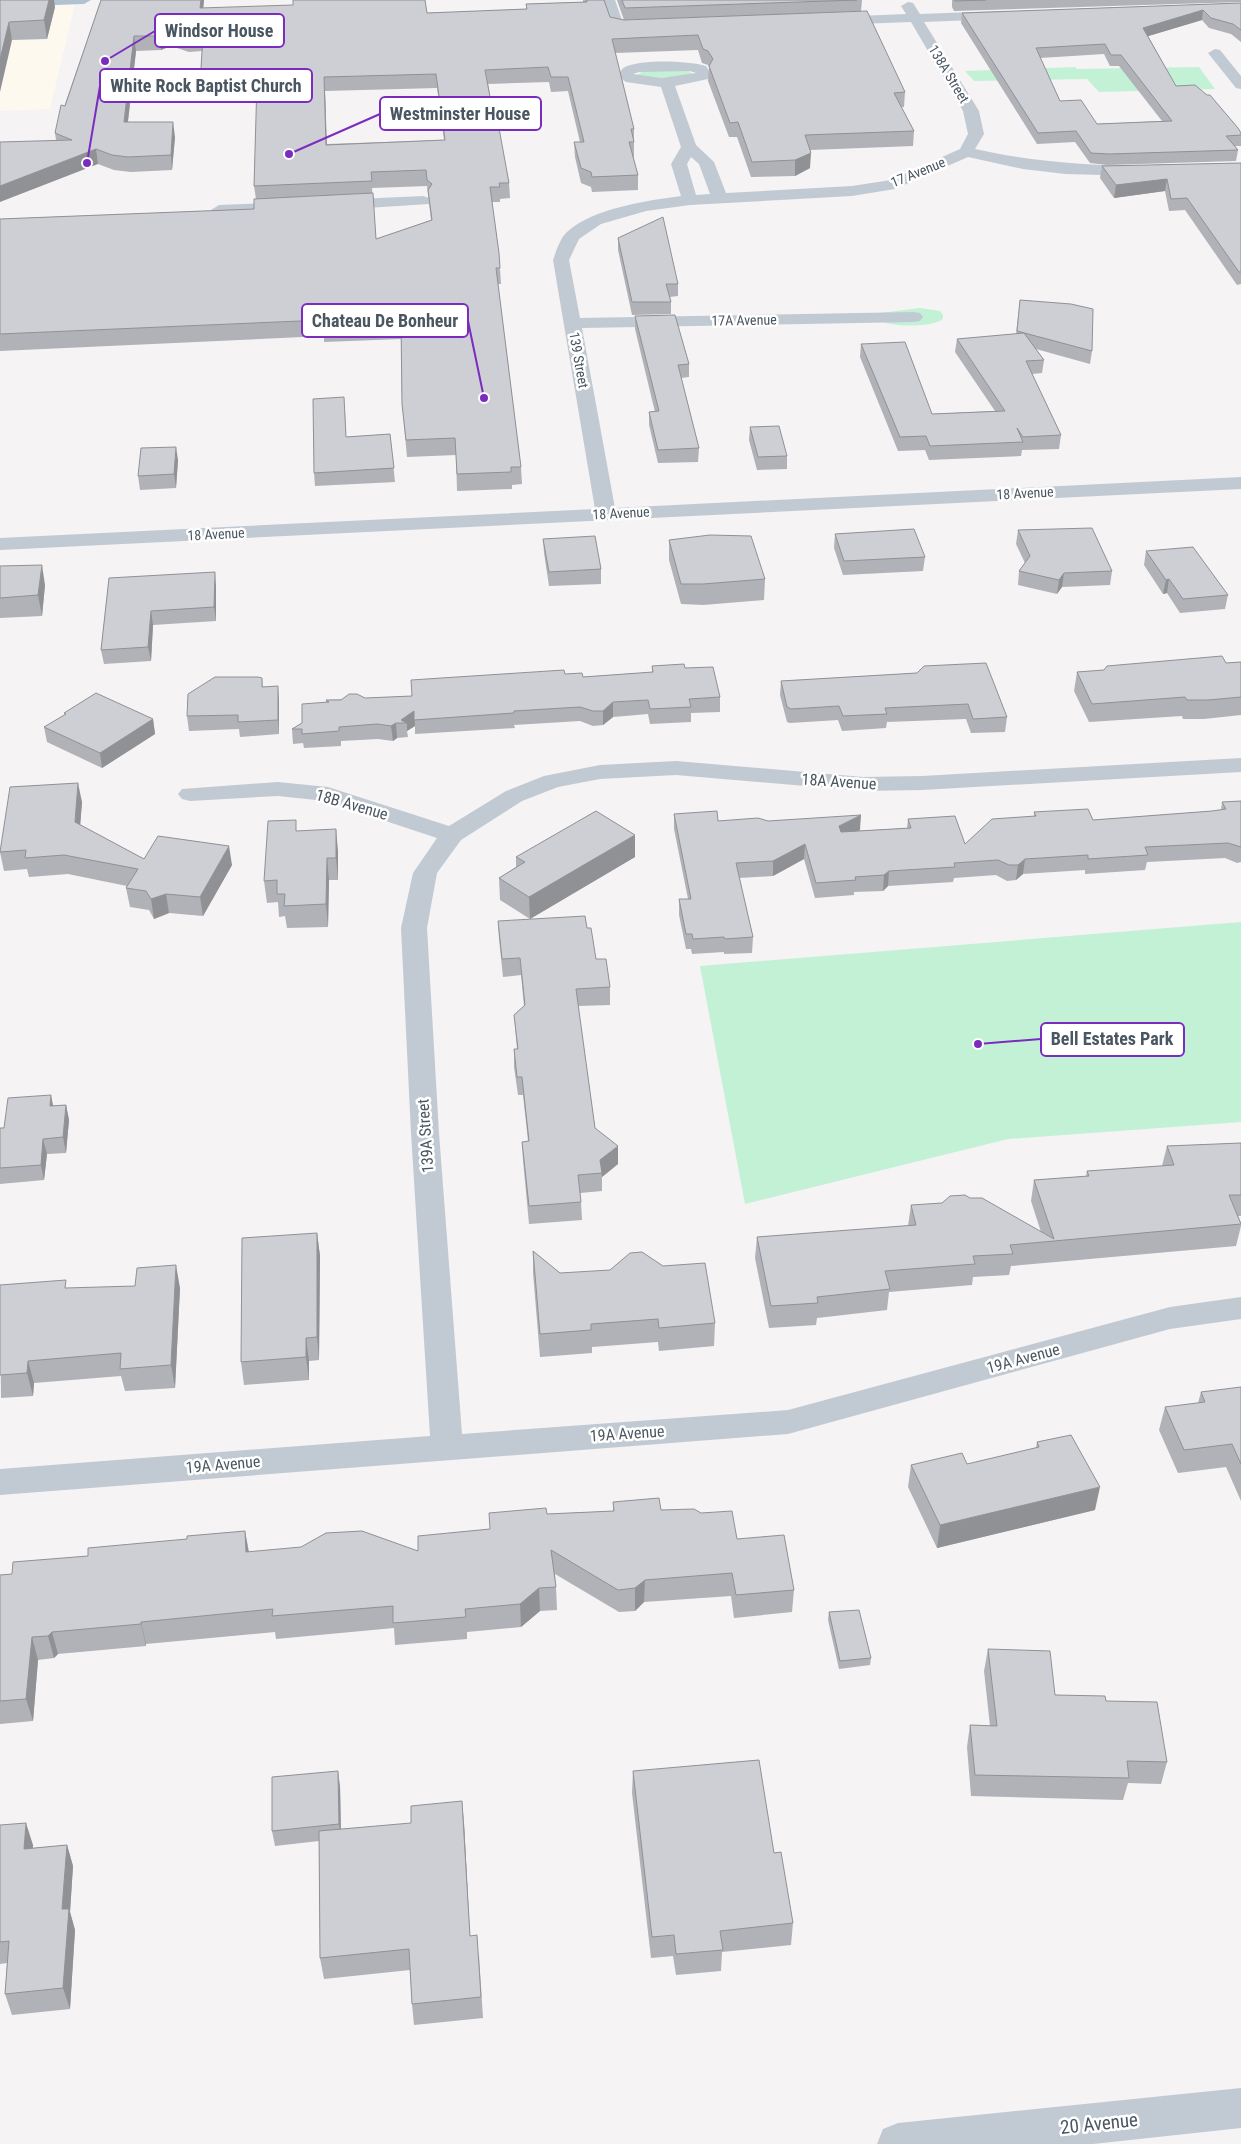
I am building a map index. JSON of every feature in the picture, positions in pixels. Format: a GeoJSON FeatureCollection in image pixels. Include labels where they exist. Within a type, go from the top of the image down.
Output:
{"type":"FeatureCollection","features":[{"type":"Feature","properties":{"kind":"main road"},"geometry":{"type":"LineString","coordinates":[[0,3],[84,0]]}},
{"type":"Feature","properties":{"kind":"street"},"geometry":{"type":"LineString","coordinates":[[608,0],[616,27],[663,27]]}},
{"type":"Feature","properties":{"kind":"street","name":"138A Street"},"geometry":{"type":"LineString","coordinates":[[905,0],[971,111],[976,134],[966,152]]}},
{"type":"Feature","properties":{"kind":"street"},"geometry":{"type":"LineString","coordinates":[[819,22],[1009,15]]}},
{"type":"Feature","properties":{"kind":"street"},"geometry":{"type":"LineString","coordinates":[[1215,53],[1241,84]]}},
{"type":"Feature","properties":{"kind":"street"},"geometry":{"type":"LineString","coordinates":[[666,81],[689,147],[706,162],[720,198]]}},
{"type":"Feature","properties":{"kind":"street"},"geometry":{"type":"LineString","coordinates":[[689,147],[679,164],[690,200]]}},
{"type":"Feature","properties":{"kind":"street","name":"17 Avenue"},"geometry":{"type":"LineString","coordinates":[[596,221],[644,206],[690,200],[852,191],[895,184],[966,152],[1023,164],[1065,170],[1159,171]]}},
{"type":"Feature","properties":{"kind":"street"},"geometry":{"type":"LineString","coordinates":[[219,210],[423,201]]}},
{"type":"Feature","properties":{"kind":"street","name":"139 Street"},"geometry":{"type":"LineString","coordinates":[[596,221],[572,236],[561,260],[606,514]]}},
{"type":"Feature","properties":{"kind":"street","name":"17A Avenue"},"geometry":{"type":"LineString","coordinates":[[573,323],[914,317]]}},
{"type":"Feature","properties":{"kind":"street","name":"18 Avenue"},"geometry":{"type":"LineString","coordinates":[[0,544],[1241,483]]}},
{"type":"Feature","properties":{"kind":"street","name":"18A Avenue"},"geometry":{"type":"LineString","coordinates":[[452,835],[514,796],[552,781],[600,772],[676,768],[863,784],[922,783],[1241,765]]}},
{"type":"Feature","properties":{"kind":"street","name":"18B Avenue"},"geometry":{"type":"LineString","coordinates":[[190,794],[278,789],[328,794],[452,835]]}},
{"type":"Feature","properties":{"kind":"street","name":"139A Street"},"geometry":{"type":"LineString","coordinates":[[447,1446],[425,1133],[414,928],[425,873],[452,835]]}},
{"type":"Feature","properties":{"kind":"street","name":"19A Avenue"},"geometry":{"type":"LineString","coordinates":[[0,1482],[447,1446],[788,1422],[1170,1318],[1241,1308]]}},
{"type":"Feature","properties":{"kind":"street","name":"20 Avenue"},"geometry":{"type":"LineString","coordinates":[[898,2144],[1241,2108]]}},
{"type":"Feature","properties":{"kind":"shaded area"},"geometry":{"type":"Polygon","coordinates":[[[0,0],[76,0],[50,109],[0,111],[0,0]]]}},
{"type":"Feature","properties":{"kind":"green space"},"geometry":{"type":"Polygon","coordinates":[[[1075,67],[1077,69],[1199,67],[1215,89],[1099,92],[1087,79],[974,81],[965,71],[1075,67]]]}},
{"type":"Feature","properties":{"kind":"green space"},"geometry":{"type":"Polygon","coordinates":[[[643,71],[689,71],[694,75],[649,79],[636,76],[643,71]]]}},
{"type":"Feature","properties":{"kind":"green space"},"geometry":{"type":"Polygon","coordinates":[[[920,308],[940,311],[943,319],[930,324],[911,326],[891,324],[878,320],[881,313],[920,308]]]}},
{"type":"Feature","properties":{"kind":"green space"},"geometry":{"type":"Polygon","coordinates":[[[1241,922],[1241,1122],[1008,1139],[745,1204],[700,966],[1241,922]]]}},
{"type":"Feature","properties":{"kind":"building"},"geometry":{"type":"Polygon","coordinates":[[[0,0],[49,0],[44,20],[9,22],[0,59],[0,0]]]}},
{"type":"Feature","properties":{"kind":"building"},"geometry":{"type":"Polygon","coordinates":[[[101,0],[201,0],[200,8],[293,5],[293,0],[425,0],[427,13],[527,9],[526,4],[604,0],[610,17],[624,20],[867,11],[905,92],[894,93],[914,131],[805,135],[811,153],[795,160],[752,162],[738,122],[730,123],[709,66],[713,59],[708,51],[703,49],[698,35],[612,39],[634,129],[631,129],[634,142],[629,142],[638,175],[592,177],[591,172],[581,168],[574,142],[584,142],[568,77],[551,77],[548,67],[485,70],[496,129],[499,128],[509,183],[499,183],[500,187],[490,187],[499,253],[500,268],[496,268],[521,467],[511,467],[511,472],[457,474],[455,438],[406,440],[402,404],[401,322],[323,326],[323,320],[0,334],[0,219],[254,209],[254,199],[373,193],[376,239],[432,220],[428,190],[432,184],[427,180],[426,170],[371,172],[372,181],[254,186],[257,81],[200,83],[203,37],[187,37],[169,32],[159,36],[134,36],[124,122],[173,122],[171,155],[128,157],[112,155],[96,149],[0,186],[0,142],[72,140],[55,133],[61,105],[65,106],[101,0]],[[436,74],[324,77],[326,145],[445,140],[436,74]]]}},
{"type":"Feature","properties":{"kind":"building"},"geometry":{"type":"Polygon","coordinates":[[[622,0],[857,0],[625,8],[622,0]]]}},
{"type":"Feature","properties":{"kind":"building"},"geometry":{"type":"Polygon","coordinates":[[[954,0],[986,0],[955,1],[954,0]]]}},
{"type":"Feature","properties":{"kind":"building"},"geometry":{"type":"Polygon","coordinates":[[[1241,3],[1241,30],[1233,24],[1211,18],[1203,10],[1143,28],[1176,86],[1195,85],[1207,95],[1210,95],[1238,128],[1241,135],[1226,136],[1238,150],[1091,153],[1076,131],[1038,133],[962,13],[1241,3]],[[1105,44],[1036,48],[1060,101],[1081,100],[1097,124],[1172,121],[1121,55],[1111,55],[1105,44]]]}},
{"type":"Feature","properties":{"kind":"building"},"geometry":{"type":"Polygon","coordinates":[[[1241,163],[1241,272],[1239,272],[1187,198],[1171,199],[1167,179],[1116,185],[1102,166],[1241,163]]]}},
{"type":"Feature","properties":{"kind":"building"},"geometry":{"type":"Polygon","coordinates":[[[663,217],[678,284],[666,284],[671,302],[632,302],[618,238],[663,217]]]}},
{"type":"Feature","properties":{"kind":"building"},"geometry":{"type":"Polygon","coordinates":[[[1020,300],[1071,304],[1093,309],[1092,351],[1017,331],[1020,300]]]}},
{"type":"Feature","properties":{"kind":"building"},"geometry":{"type":"Polygon","coordinates":[[[675,315],[689,364],[678,365],[699,448],[658,450],[649,412],[659,411],[635,316],[675,315]]]}},
{"type":"Feature","properties":{"kind":"building"},"geometry":{"type":"Polygon","coordinates":[[[1024,333],[1044,360],[1026,361],[1061,435],[1023,437],[1017,428],[1023,442],[930,446],[926,436],[900,437],[861,344],[905,342],[932,414],[1005,411],[957,339],[1024,333]]]}},
{"type":"Feature","properties":{"kind":"building"},"geometry":{"type":"Polygon","coordinates":[[[344,397],[346,437],[390,434],[394,468],[314,473],[313,399],[344,397]]]}},
{"type":"Feature","properties":{"kind":"building"},"geometry":{"type":"Polygon","coordinates":[[[779,426],[787,456],[758,457],[750,427],[779,426]]]}},
{"type":"Feature","properties":{"kind":"building"},"geometry":{"type":"Polygon","coordinates":[[[176,447],[174,474],[138,476],[141,448],[176,447]]]}},
{"type":"Feature","properties":{"kind":"building"},"geometry":{"type":"Polygon","coordinates":[[[1092,528],[1112,571],[1064,573],[1059,580],[1019,571],[1030,556],[1018,530],[1092,528]]]}},
{"type":"Feature","properties":{"kind":"building"},"geometry":{"type":"Polygon","coordinates":[[[914,529],[925,557],[844,561],[835,534],[914,529]]]}},
{"type":"Feature","properties":{"kind":"building"},"geometry":{"type":"Polygon","coordinates":[[[710,535],[751,536],[765,579],[681,584],[669,540],[710,535]]]}},
{"type":"Feature","properties":{"kind":"building"},"geometry":{"type":"Polygon","coordinates":[[[595,536],[601,569],[549,572],[543,539],[595,536]]]}},
{"type":"Feature","properties":{"kind":"building"},"geometry":{"type":"Polygon","coordinates":[[[1193,547],[1228,595],[1183,599],[1169,579],[1166,580],[1146,551],[1193,547]]]}},
{"type":"Feature","properties":{"kind":"building"},"geometry":{"type":"Polygon","coordinates":[[[42,565],[38,595],[0,598],[0,566],[42,565]]]}},
{"type":"Feature","properties":{"kind":"building"},"geometry":{"type":"Polygon","coordinates":[[[215,572],[214,607],[151,611],[148,647],[101,650],[109,578],[215,572]]]}},
{"type":"Feature","properties":{"kind":"building"},"geometry":{"type":"Polygon","coordinates":[[[1222,656],[1226,663],[1241,662],[1241,697],[1187,700],[1185,697],[1092,704],[1077,672],[1104,670],[1107,666],[1222,656]]]}},
{"type":"Feature","properties":{"kind":"building"},"geometry":{"type":"Polygon","coordinates":[[[986,663],[1007,717],[973,719],[968,704],[885,708],[887,714],[843,716],[839,706],[791,709],[787,707],[781,681],[917,673],[924,666],[986,663]]]}},
{"type":"Feature","properties":{"kind":"building"},"geometry":{"type":"Polygon","coordinates":[[[684,664],[685,668],[713,667],[720,697],[689,699],[691,707],[650,709],[648,700],[613,702],[603,711],[593,711],[580,707],[414,720],[414,711],[401,720],[407,723],[396,723],[391,726],[377,724],[339,727],[339,731],[302,734],[302,729],[292,729],[302,723],[302,704],[329,702],[326,700],[341,700],[349,694],[357,694],[365,698],[412,696],[411,680],[564,670],[565,674],[582,673],[583,677],[653,672],[652,666],[684,664]]]}},
{"type":"Feature","properties":{"kind":"building"},"geometry":{"type":"Polygon","coordinates":[[[215,677],[258,677],[262,678],[262,687],[278,686],[278,720],[238,722],[238,715],[187,716],[188,694],[215,677]]]}},
{"type":"Feature","properties":{"kind":"building"},"geometry":{"type":"Polygon","coordinates":[[[96,693],[153,719],[100,753],[44,727],[96,693]]]}},
{"type":"Feature","properties":{"kind":"building"},"geometry":{"type":"Polygon","coordinates":[[[78,783],[75,822],[144,859],[158,836],[229,846],[200,897],[166,894],[151,899],[146,891],[126,888],[138,869],[64,855],[25,858],[26,850],[0,852],[10,787],[78,783]]]}},
{"type":"Feature","properties":{"kind":"building"},"geometry":{"type":"Polygon","coordinates":[[[1241,801],[1241,847],[1228,843],[1145,847],[1148,855],[1088,859],[1088,855],[1025,859],[1018,865],[1009,865],[998,860],[954,863],[955,867],[889,871],[884,875],[855,877],[856,880],[816,883],[805,844],[773,861],[736,863],[753,937],[693,939],[692,934],[686,934],[679,899],[691,899],[674,814],[717,811],[718,821],[758,818],[768,821],[861,815],[839,826],[841,832],[911,828],[908,819],[955,816],[965,844],[992,819],[1036,816],[1034,812],[1088,809],[1093,820],[1212,811],[1226,809],[1222,802],[1241,801]]]}},
{"type":"Feature","properties":{"kind":"building"},"geometry":{"type":"Polygon","coordinates":[[[596,811],[635,835],[529,897],[499,878],[525,862],[516,857],[596,811]]]}},
{"type":"Feature","properties":{"kind":"building"},"geometry":{"type":"Polygon","coordinates":[[[296,820],[296,831],[336,829],[336,858],[327,858],[326,904],[284,906],[285,894],[277,894],[277,880],[264,881],[268,821],[296,820]]]}},
{"type":"Feature","properties":{"kind":"building"},"geometry":{"type":"Polygon","coordinates":[[[585,916],[587,928],[591,928],[596,959],[606,959],[610,987],[576,989],[595,1128],[618,1146],[600,1160],[602,1173],[578,1175],[581,1202],[529,1206],[522,1142],[529,1141],[522,1077],[517,1077],[514,1049],[518,1049],[514,1015],[525,1005],[520,958],[502,959],[498,921],[585,916]]]}},
{"type":"Feature","properties":{"kind":"building"},"geometry":{"type":"Polygon","coordinates":[[[51,1095],[50,1106],[66,1105],[63,1137],[43,1139],[41,1165],[0,1168],[0,1128],[4,1128],[8,1098],[51,1095]]]}},
{"type":"Feature","properties":{"kind":"building"},"geometry":{"type":"Polygon","coordinates":[[[1241,1143],[1241,1195],[1229,1195],[1241,1224],[1010,1245],[1013,1254],[973,1256],[975,1264],[885,1271],[890,1289],[817,1297],[818,1303],[771,1306],[757,1237],[916,1225],[911,1205],[942,1203],[950,1196],[965,1195],[970,1198],[982,1198],[1054,1239],[1034,1180],[1089,1176],[1087,1171],[1174,1165],[1167,1146],[1241,1143]]]}},
{"type":"Feature","properties":{"kind":"building"},"geometry":{"type":"Polygon","coordinates":[[[317,1233],[317,1337],[306,1338],[306,1357],[241,1362],[242,1238],[317,1233]]]}},
{"type":"Feature","properties":{"kind":"building"},"geometry":{"type":"Polygon","coordinates":[[[533,1251],[560,1273],[610,1270],[630,1253],[642,1252],[663,1266],[705,1263],[715,1323],[659,1328],[658,1319],[591,1324],[591,1330],[540,1334],[533,1251]]]}},
{"type":"Feature","properties":{"kind":"building"},"geometry":{"type":"Polygon","coordinates":[[[176,1265],[171,1365],[120,1369],[121,1353],[28,1361],[27,1373],[0,1375],[0,1285],[66,1280],[65,1288],[135,1286],[137,1268],[176,1265]]]}},
{"type":"Feature","properties":{"kind":"building"},"geometry":{"type":"Polygon","coordinates":[[[1241,1387],[1241,1464],[1232,1444],[1184,1450],[1165,1407],[1205,1402],[1201,1392],[1241,1387]]]}},
{"type":"Feature","properties":{"kind":"building"},"geometry":{"type":"Polygon","coordinates":[[[1071,1435],[1100,1487],[940,1525],[911,1465],[962,1453],[967,1464],[1039,1447],[1037,1442],[1071,1435]]]}},
{"type":"Feature","properties":{"kind":"building"},"geometry":{"type":"Polygon","coordinates":[[[659,1498],[661,1510],[694,1509],[701,1513],[732,1511],[737,1539],[784,1535],[794,1590],[736,1595],[732,1573],[645,1580],[635,1588],[618,1590],[551,1550],[556,1587],[539,1588],[520,1604],[465,1609],[466,1617],[393,1623],[393,1606],[272,1616],[273,1609],[52,1632],[48,1636],[32,1637],[26,1699],[0,1701],[0,1575],[12,1574],[13,1562],[88,1556],[88,1548],[187,1539],[187,1536],[245,1531],[246,1552],[301,1547],[326,1533],[362,1531],[418,1551],[418,1536],[490,1529],[489,1513],[546,1508],[547,1514],[614,1511],[613,1502],[659,1498]]]}},
{"type":"Feature","properties":{"kind":"building"},"geometry":{"type":"Polygon","coordinates":[[[859,1610],[871,1658],[840,1661],[829,1612],[859,1610]]]}},
{"type":"Feature","properties":{"kind":"building"},"geometry":{"type":"Polygon","coordinates":[[[988,1649],[1050,1651],[1055,1695],[1105,1696],[1106,1701],[1157,1702],[1167,1762],[1127,1761],[1129,1778],[975,1775],[970,1725],[997,1726],[988,1649]]]}},
{"type":"Feature","properties":{"kind":"building"},"geometry":{"type":"Polygon","coordinates":[[[759,1760],[774,1853],[781,1852],[793,1923],[720,1931],[723,1950],[676,1954],[674,1935],[652,1937],[633,1771],[759,1760]]]}},
{"type":"Feature","properties":{"kind":"building"},"geometry":{"type":"Polygon","coordinates":[[[338,1771],[339,1824],[272,1831],[272,1777],[338,1771]]]}},
{"type":"Feature","properties":{"kind":"building"},"geometry":{"type":"Polygon","coordinates":[[[462,1801],[470,1936],[477,1935],[481,1997],[412,2004],[409,1949],[320,1958],[319,1831],[411,1823],[411,1806],[462,1801]]]}},
{"type":"Feature","properties":{"kind":"building"},"geometry":{"type":"Polygon","coordinates":[[[26,1823],[24,1849],[67,1845],[62,1909],[69,1909],[63,1988],[5,1994],[9,1941],[0,1942],[0,1825],[26,1823]]]}},
{"type":"Feature","properties":{"kind":"place","name":"Windsor House"},"geometry":{"type":"Point","coordinates":[105,61]}},
{"type":"Feature","properties":{"kind":"place","name":"Westminster House"},"geometry":{"type":"Point","coordinates":[289,154]}},
{"type":"Feature","properties":{"kind":"place","name":"White Rock Baptist Church"},"geometry":{"type":"Point","coordinates":[87,163]}},
{"type":"Feature","properties":{"kind":"place","name":"Chateau De Bonheur"},"geometry":{"type":"Point","coordinates":[484,398]}},
{"type":"Feature","properties":{"kind":"place","name":"Bell Estates Park"},"geometry":{"type":"Point","coordinates":[978,1044]}}]}
